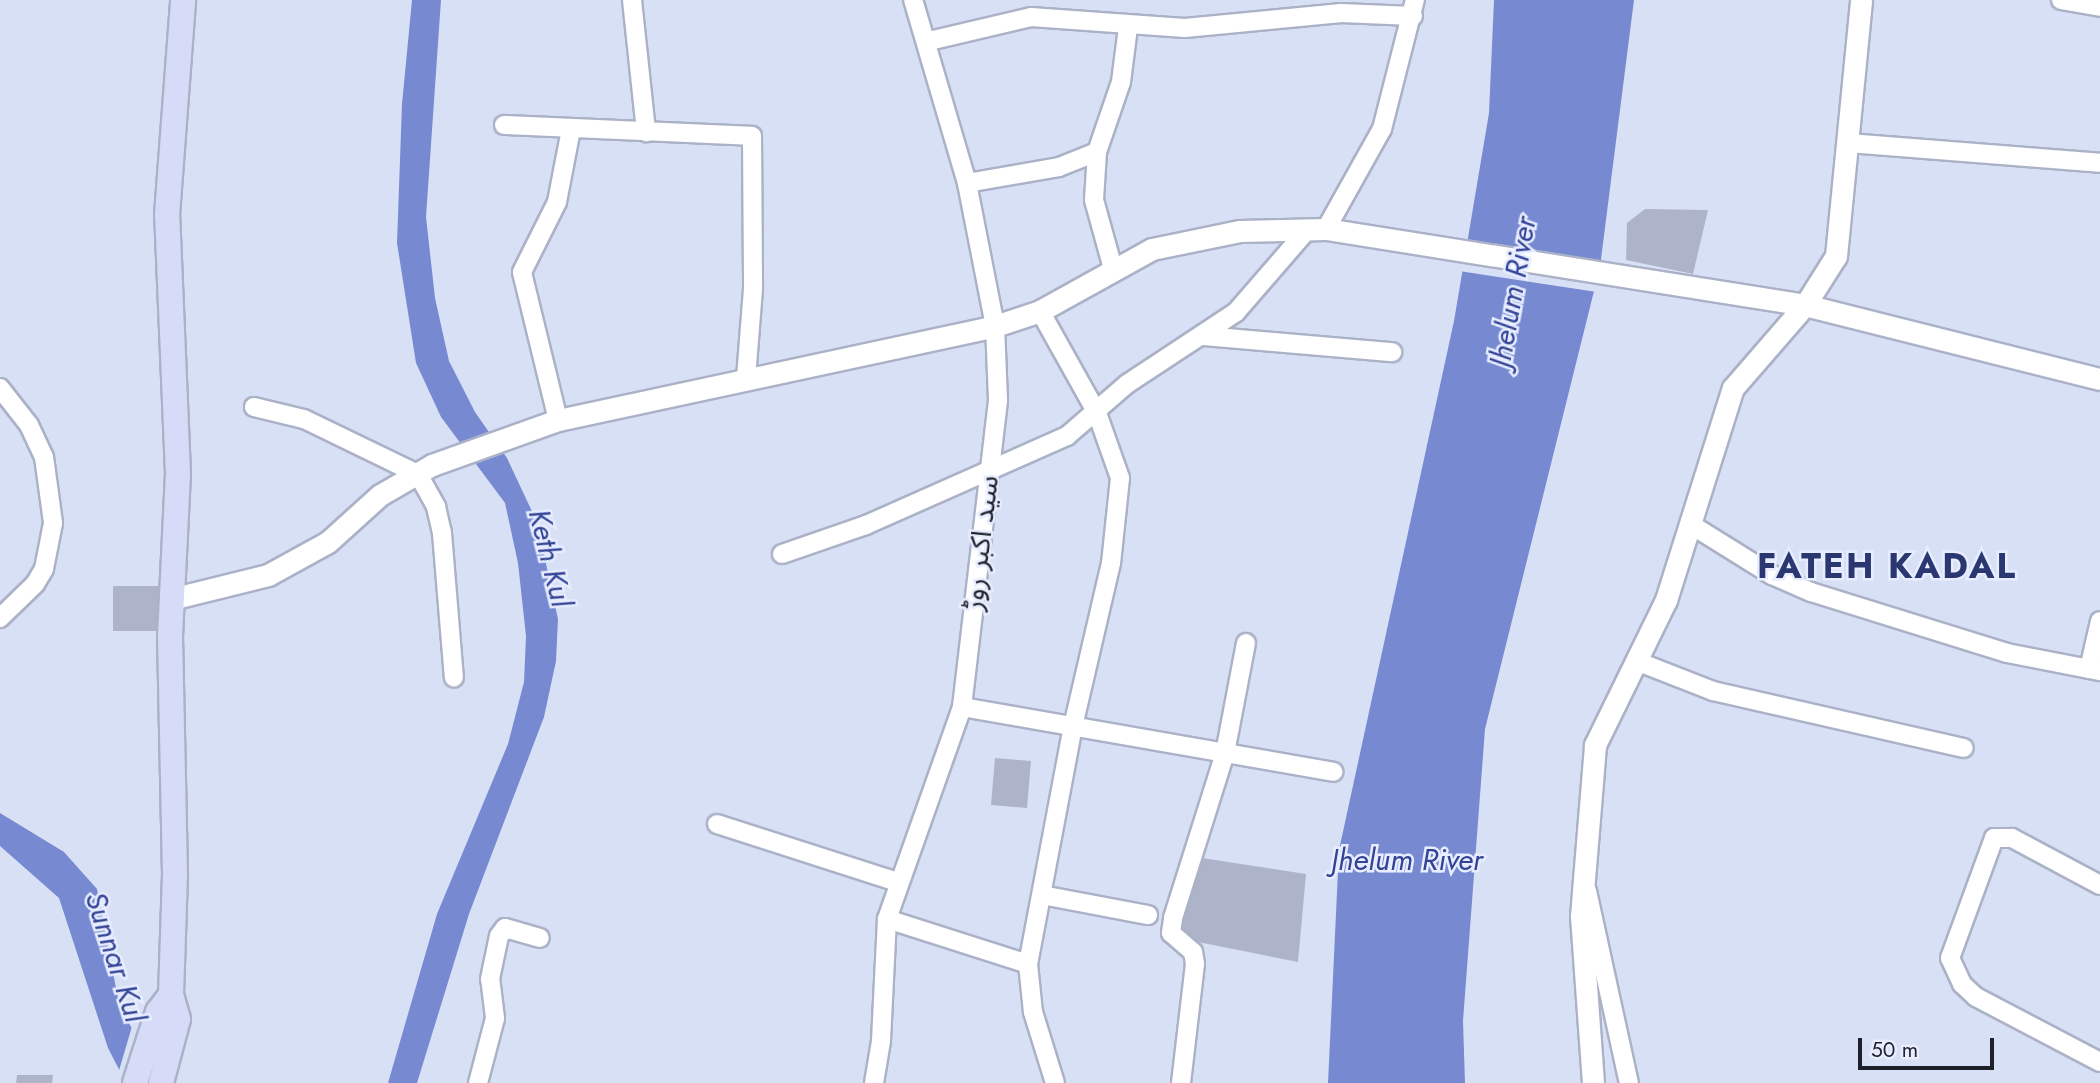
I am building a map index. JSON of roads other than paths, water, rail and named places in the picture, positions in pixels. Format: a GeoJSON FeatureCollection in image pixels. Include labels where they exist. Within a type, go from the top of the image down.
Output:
{"type":"FeatureCollection","features":[{"type":"Feature","properties":{"kind":"main road"},"geometry":{"type":"LineString","coordinates":[[162,1083],[164,1031],[172,995],[175,874],[171,599],[178,474],[167,215],[183,0]]}},
{"type":"Feature","properties":{"kind":"main road"},"geometry":{"type":"LineString","coordinates":[[135,1083],[164,1031]]}},
{"type":"Feature","properties":{"kind":"street"},"geometry":{"type":"LineString","coordinates":[[632,0],[646,132]]}},
{"type":"Feature","properties":{"kind":"street","name":"سید اکبر روڑ"},"geometry":{"type":"LineString","coordinates":[[874,1083],[881,1041],[887,919],[898,882],[923,828],[962,707],[998,400],[995,326],[967,183],[929,41],[914,0]]}},
{"type":"Feature","properties":{"kind":"street"},"geometry":{"type":"LineString","coordinates":[[1593,1083],[1581,916],[1595,745],[1666,600],[1733,388],[1805,305],[1836,257],[1861,0]]}},
{"type":"Feature","properties":{"kind":"street"},"geometry":{"type":"LineString","coordinates":[[2061,0],[2100,6]]}},
{"type":"Feature","properties":{"kind":"street"},"geometry":{"type":"LineString","coordinates":[[782,554],[866,525],[1067,436],[1128,384],[1204,336],[1246,303],[1317,229],[1382,129],[1414,8],[1185,28],[1128,27],[1031,17],[929,41]]}},
{"type":"Feature","properties":{"kind":"street"},"geometry":{"type":"LineString","coordinates":[[1114,272],[1094,200],[1097,152],[1121,82],[1128,27]]}},
{"type":"Feature","properties":{"kind":"street"},"geometry":{"type":"LineString","coordinates":[[504,125],[752,136],[753,289],[746,379]]}},
{"type":"Feature","properties":{"kind":"street"},"geometry":{"type":"LineString","coordinates":[[548,424],[522,272],[557,202],[571,129]]}},
{"type":"Feature","properties":{"kind":"street"},"geometry":{"type":"LineString","coordinates":[[1848,143],[2100,163]]}},
{"type":"Feature","properties":{"kind":"street"},"geometry":{"type":"LineString","coordinates":[[967,183],[1059,167],[1097,152]]}},
{"type":"Feature","properties":{"kind":"street"},"geometry":{"type":"LineString","coordinates":[[171,599],[268,575],[328,542],[380,495],[449,458],[548,424],[995,326],[1040,311],[1170,243],[1240,231],[1317,229],[1656,284],[1805,305],[2100,379]]}},
{"type":"Feature","properties":{"kind":"street"},"geometry":{"type":"LineString","coordinates":[[1040,311],[1097,413],[1116,459],[1120,501],[1111,563],[1073,726],[1028,964],[1032,1012],[1055,1083]]}},
{"type":"Feature","properties":{"kind":"street"},"geometry":{"type":"LineString","coordinates":[[1204,336],[1392,352]]}},
{"type":"Feature","properties":{"kind":"street"},"geometry":{"type":"LineString","coordinates":[[0,387],[29,425],[44,457],[53,523],[44,569],[35,584],[0,618]]}},
{"type":"Feature","properties":{"kind":"street"},"geometry":{"type":"LineString","coordinates":[[254,407],[313,422],[418,474],[436,507],[442,533],[454,678]]}},
{"type":"Feature","properties":{"kind":"street"},"geometry":{"type":"LineString","coordinates":[[1690,524],[1772,575],[1811,592],[2007,653],[2095,670],[2100,621]]}},
{"type":"Feature","properties":{"kind":"street"},"geometry":{"type":"LineString","coordinates":[[1181,1083],[1195,964],[1193,952],[1171,933],[1173,918],[1225,753],[1246,643]]}},
{"type":"Feature","properties":{"kind":"street"},"geometry":{"type":"LineString","coordinates":[[1636,661],[1713,691],[1964,748]]}},
{"type":"Feature","properties":{"kind":"street"},"geometry":{"type":"LineString","coordinates":[[962,707],[1333,772]]}},
{"type":"Feature","properties":{"kind":"street"},"geometry":{"type":"LineString","coordinates":[[717,824],[898,882]]}},
{"type":"Feature","properties":{"kind":"street"},"geometry":{"type":"LineString","coordinates":[[2100,885],[2012,838],[1994,838],[1950,958],[1962,984],[1976,997],[2100,1062]]}},
{"type":"Feature","properties":{"kind":"street"},"geometry":{"type":"LineString","coordinates":[[1584,877],[1629,1083]]}},
{"type":"Feature","properties":{"kind":"street"},"geometry":{"type":"LineString","coordinates":[[1042,895],[1149,915]]}},
{"type":"Feature","properties":{"kind":"street"},"geometry":{"type":"LineString","coordinates":[[887,919],[1028,964]]}},
{"type":"Feature","properties":{"kind":"street"},"geometry":{"type":"LineString","coordinates":[[478,1083],[495,1018],[490,979],[499,936],[506,928],[540,938]]}},
{"type":"Feature","properties":{"kind":"water","name":"Keth Kul"},"geometry":{"type":"Polygon","coordinates":[[[412,0],[441,0],[426,217],[435,298],[449,361],[475,412],[507,458],[537,522],[558,619],[556,661],[544,717],[469,914],[417,1083],[388,1083],[437,914],[508,744],[524,682],[526,636],[518,563],[505,503],[441,417],[416,363],[397,243],[402,104],[412,0]]]}},
{"type":"Feature","properties":{"kind":"water","name":"Jhelum River"},"geometry":{"type":"Polygon","coordinates":[[[1494,0],[1634,0],[1600,267],[1485,729],[1463,1021],[1465,1083],[1328,1083],[1339,850],[1454,321],[1489,113],[1494,0]]]}},
{"type":"Feature","properties":{"kind":"water"},"geometry":{"type":"Polygon","coordinates":[[[0,813],[64,852],[97,889],[120,1009],[166,1083],[126,1083],[108,1048],[59,898],[0,846],[0,813]]]}},
{"type":"Feature","properties":{"kind":"district","name":"FATEH KADAL"},"geometry":{"type":"Point","coordinates":[1887,566]}},
{"type":"Feature","properties":{"kind":"water label","name":"Sunnar Kul"},"geometry":{"type":"Point","coordinates":[115,957]}}]}
